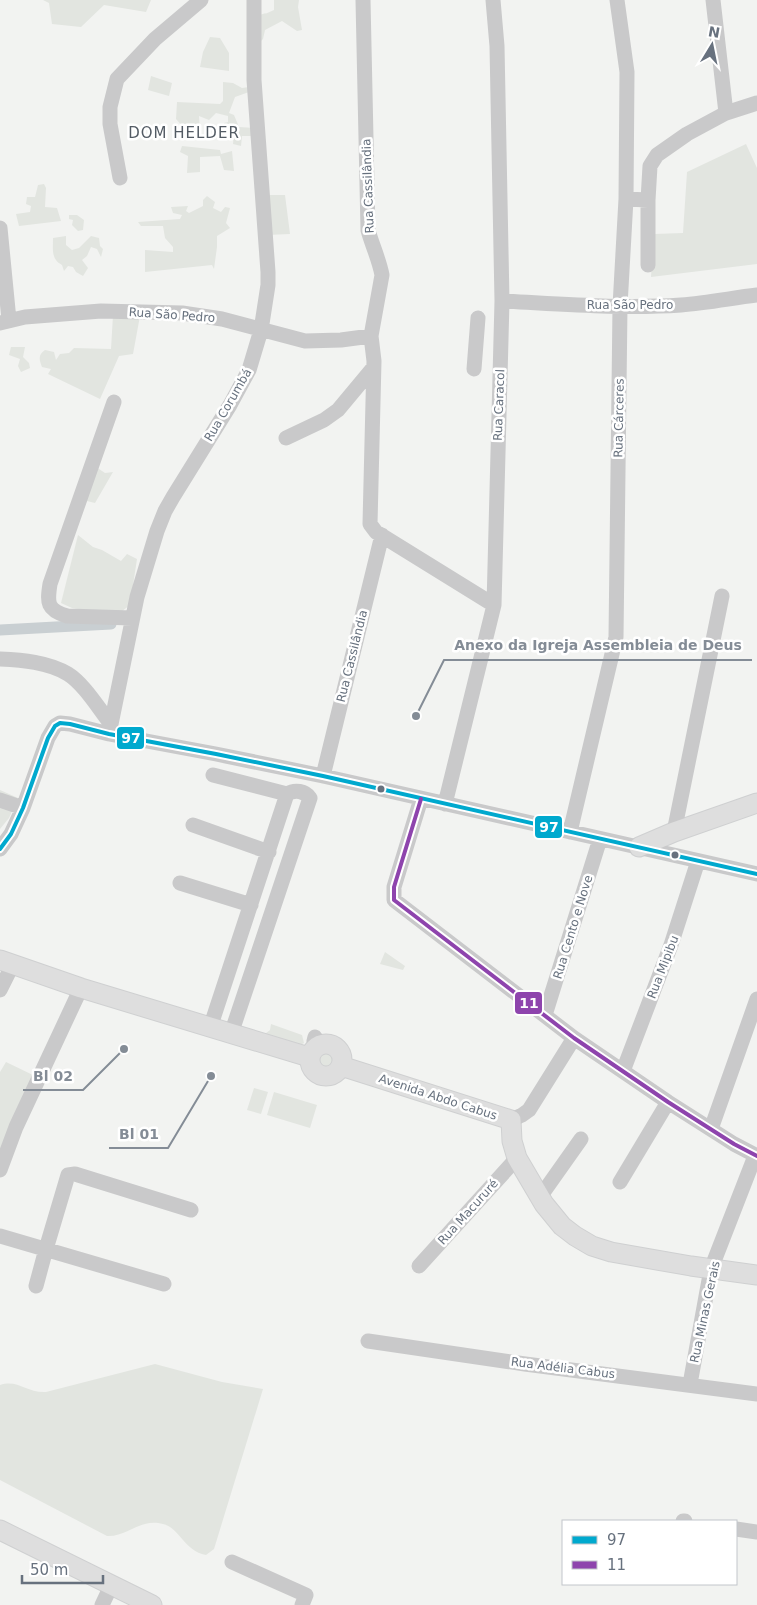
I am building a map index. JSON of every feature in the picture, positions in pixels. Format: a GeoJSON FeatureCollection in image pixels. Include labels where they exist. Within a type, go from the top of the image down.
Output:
{"type":"FeatureCollection","features":[{"type":"Feature","properties":{"kind":"main road"},"geometry":{"type":"LineString","coordinates":[[639,847],[674,832],[757,803]]}},
{"type":"Feature","properties":{"kind":"main road"},"geometry":{"type":"LineString","coordinates":[[6,962],[81,988],[232,1034],[314,1046],[324,1044],[335,1047],[341,1055],[341,1066],[334,1074],[329,1076],[319,1075],[311,1068],[314,1046]]}},
{"type":"Feature","properties":{"kind":"main road","name":"Avenida Abdo Cabus"},"geometry":{"type":"LineString","coordinates":[[341,1066],[511,1120],[512,1141],[517,1158],[540,1197],[562,1226],[592,1246],[631,1256],[757,1275]]}},
{"type":"Feature","properties":{"kind":"main road"},"geometry":{"type":"LineString","coordinates":[[0,1530],[152,1605]]}},
{"type":"Feature","properties":{"kind":"street"},"geometry":{"type":"LineString","coordinates":[[120,178],[110,124],[110,107],[117,79],[154,38],[201,0]]}},
{"type":"Feature","properties":{"kind":"street","name":"Rua Corumbá"},"geometry":{"type":"LineString","coordinates":[[110,729],[137,596],[164,511],[230,405],[249,370],[261,330],[268,285],[268,272],[254,80],[254,0]]}},
{"type":"Feature","properties":{"kind":"street","name":"Rua Cassilândia"},"geometry":{"type":"LineString","coordinates":[[363,0],[368,230],[382,275],[371,336],[374,368],[369,519],[372,528],[382,535],[494,605]]}},
{"type":"Feature","properties":{"kind":"street","name":"Rua Caracol"},"geometry":{"type":"LineString","coordinates":[[445,804],[494,605],[502,301],[497,46],[494,0]]}},
{"type":"Feature","properties":{"kind":"street","name":"Rua Cárceres"},"geometry":{"type":"LineString","coordinates":[[570,832],[616,636],[620,306],[626,199],[627,72],[617,0]]}},
{"type":"Feature","properties":{"kind":"street"},"geometry":{"type":"LineString","coordinates":[[713,0],[726,113]]}},
{"type":"Feature","properties":{"kind":"street"},"geometry":{"type":"LineString","coordinates":[[648,265],[650,166],[657,155],[687,134],[726,113],[757,103]]}},
{"type":"Feature","properties":{"kind":"street"},"geometry":{"type":"LineString","coordinates":[[626,199],[648,200]]}},
{"type":"Feature","properties":{"kind":"street"},"geometry":{"type":"LineString","coordinates":[[0,228],[4,322]]}},
{"type":"Feature","properties":{"kind":"street","name":"Rua São Pedro"},"geometry":{"type":"LineString","coordinates":[[502,301],[620,306],[683,305],[757,295]]}},
{"type":"Feature","properties":{"kind":"street","name":"Rua São Pedro"},"geometry":{"type":"LineString","coordinates":[[4,322],[25,317],[101,311],[174,313],[222,319],[305,341],[341,340],[371,336]]}},
{"type":"Feature","properties":{"kind":"street"},"geometry":{"type":"LineString","coordinates":[[474,369],[478,318]]}},
{"type":"Feature","properties":{"kind":"street"},"geometry":{"type":"LineString","coordinates":[[286,438],[324,420],[338,410],[374,368]]}},
{"type":"Feature","properties":{"kind":"street"},"geometry":{"type":"LineString","coordinates":[[114,402],[50,584],[48,598],[51,609],[67,616],[132,618]]}},
{"type":"Feature","properties":{"kind":"street","name":"Rua Cassilândia"},"geometry":{"type":"LineString","coordinates":[[323,776],[382,535]]}},
{"type":"Feature","properties":{"kind":"street"},"geometry":{"type":"LineString","coordinates":[[674,832],[722,596]]}},
{"type":"Feature","properties":{"kind":"street"},"geometry":{"type":"LineString","coordinates":[[0,658],[22,660],[48,666],[68,674],[90,697],[110,729]]}},
{"type":"Feature","properties":{"kind":"street"},"geometry":{"type":"LineString","coordinates":[[0,849],[11,834],[23,808],[48,738],[55,726],[60,723],[110,729],[757,874]]}},
{"type":"Feature","properties":{"kind":"street"},"geometry":{"type":"LineString","coordinates":[[213,775],[287,794]]}},
{"type":"Feature","properties":{"kind":"street"},"geometry":{"type":"LineString","coordinates":[[210,1028],[287,794],[292,791],[307,794],[310,798],[310,803],[232,1034]]}},
{"type":"Feature","properties":{"kind":"street"},"geometry":{"type":"LineString","coordinates":[[421,799],[394,887],[394,900],[574,1038],[668,1102],[756,1156]]}},
{"type":"Feature","properties":{"kind":"street"},"geometry":{"type":"LineString","coordinates":[[0,800],[23,808]]}},
{"type":"Feature","properties":{"kind":"street"},"geometry":{"type":"LineString","coordinates":[[194,825],[269,852]]}},
{"type":"Feature","properties":{"kind":"street","name":"Rua Cento e Nove"},"geometry":{"type":"LineString","coordinates":[[545,1016],[600,839]]}},
{"type":"Feature","properties":{"kind":"street","name":"Rua Mipibu"},"geometry":{"type":"LineString","coordinates":[[623,1071],[672,945],[698,861]]}},
{"type":"Feature","properties":{"kind":"street"},"geometry":{"type":"LineString","coordinates":[[180,883],[250,905]]}},
{"type":"Feature","properties":{"kind":"street"},"geometry":{"type":"LineString","coordinates":[[0,990],[6,962]]}},
{"type":"Feature","properties":{"kind":"street"},"geometry":{"type":"LineString","coordinates":[[0,1170],[16,1127],[81,988]]}},
{"type":"Feature","properties":{"kind":"street"},"geometry":{"type":"LineString","coordinates":[[711,1129],[756,1003]]}},
{"type":"Feature","properties":{"kind":"street"},"geometry":{"type":"LineString","coordinates":[[511,1120],[529,1110],[574,1038]]}},
{"type":"Feature","properties":{"kind":"street"},"geometry":{"type":"LineString","coordinates":[[620,1182],[668,1102]]}},
{"type":"Feature","properties":{"kind":"street"},"geometry":{"type":"LineString","coordinates":[[540,1197],[581,1138]]}},
{"type":"Feature","properties":{"kind":"street","name":"Rua Minas Gerais"},"geometry":{"type":"LineString","coordinates":[[690,1384],[711,1269],[756,1156]]}},
{"type":"Feature","properties":{"kind":"street","name":"Rua Macururé"},"geometry":{"type":"LineString","coordinates":[[419,1266],[517,1158]]}},
{"type":"Feature","properties":{"kind":"street"},"geometry":{"type":"LineString","coordinates":[[36,1286],[68,1175],[75,1174],[191,1210]]}},
{"type":"Feature","properties":{"kind":"street"},"geometry":{"type":"LineString","coordinates":[[0,1236],[164,1284]]}},
{"type":"Feature","properties":{"kind":"street","name":"Rua Adélia Cabus"},"geometry":{"type":"LineString","coordinates":[[368,1340],[525,1364],[757,1394]]}},
{"type":"Feature","properties":{"kind":"street"},"geometry":{"type":"LineString","coordinates":[[737,1529],[757,1532]]}},
{"type":"Feature","properties":{"kind":"street"},"geometry":{"type":"LineString","coordinates":[[232,1562],[306,1595],[302,1605]]}},
{"type":"Feature","properties":{"kind":"street"},"geometry":{"type":"LineString","coordinates":[[102,1605],[111,1586]]}},
{"type":"Feature","properties":{"kind":"shaded area"},"geometry":{"type":"Polygon","coordinates":[[[43,0],[151,0],[146,12],[104,5],[81,27],[52,24],[49,3],[43,0]]]}},
{"type":"Feature","properties":{"kind":"shaded area"},"geometry":{"type":"Polygon","coordinates":[[[274,0],[299,0],[298,7],[302,30],[297,31],[282,21],[265,30],[263,39],[255,47],[256,16],[274,10],[274,0]]]}},
{"type":"Feature","properties":{"kind":"shaded area"},"geometry":{"type":"Polygon","coordinates":[[[210,37],[220,38],[229,53],[229,71],[200,67],[203,52],[210,37]]]}},
{"type":"Feature","properties":{"kind":"shaded area"},"geometry":{"type":"Polygon","coordinates":[[[151,76],[172,83],[169,96],[148,90],[151,76]]]}},
{"type":"Feature","properties":{"kind":"shaded area"},"geometry":{"type":"Polygon","coordinates":[[[223,82],[233,83],[242,88],[249,87],[249,92],[235,97],[229,113],[234,115],[239,127],[255,128],[255,136],[242,136],[241,146],[233,144],[234,132],[223,129],[224,123],[228,122],[228,116],[216,113],[209,120],[199,116],[200,133],[183,127],[176,119],[177,102],[220,104],[223,101],[223,82]]]}},
{"type":"Feature","properties":{"kind":"shaded area"},"geometry":{"type":"Polygon","coordinates":[[[746,144],[757,168],[757,264],[651,277],[654,234],[683,233],[687,172],[746,144]]]}},
{"type":"Feature","properties":{"kind":"shaded area"},"geometry":{"type":"Polygon","coordinates":[[[182,146],[220,150],[221,154],[232,151],[234,171],[224,170],[220,156],[200,157],[200,172],[187,173],[188,156],[180,152],[182,146]]]}},
{"type":"Feature","properties":{"kind":"shaded area"},"geometry":{"type":"Polygon","coordinates":[[[44,184],[46,188],[45,207],[57,208],[61,221],[19,226],[16,214],[30,212],[31,206],[26,204],[27,197],[35,197],[38,185],[44,184]]]}},
{"type":"Feature","properties":{"kind":"shaded area"},"geometry":{"type":"Polygon","coordinates":[[[264,195],[285,195],[290,234],[267,235],[264,195]]]}},
{"type":"Feature","properties":{"kind":"shaded area"},"geometry":{"type":"Polygon","coordinates":[[[207,196],[215,202],[213,208],[221,212],[225,207],[230,208],[226,223],[230,228],[217,236],[214,269],[212,265],[145,272],[145,250],[173,252],[173,247],[165,238],[163,226],[141,226],[138,222],[180,219],[182,215],[173,213],[171,207],[188,206],[186,211],[189,213],[203,206],[203,200],[207,196]]]}},
{"type":"Feature","properties":{"kind":"shaded area"},"geometry":{"type":"Polygon","coordinates":[[[69,215],[77,215],[84,220],[83,230],[78,231],[72,225],[73,220],[69,219],[69,215]]]}},
{"type":"Feature","properties":{"kind":"shaded area"},"geometry":{"type":"Polygon","coordinates":[[[66,236],[66,245],[72,250],[79,248],[91,236],[99,238],[100,246],[103,249],[101,257],[97,249],[91,247],[87,256],[82,260],[88,268],[83,276],[76,272],[73,267],[68,266],[64,271],[62,265],[54,257],[53,238],[66,236]]]}},
{"type":"Feature","properties":{"kind":"shaded area"},"geometry":{"type":"Polygon","coordinates":[[[113,315],[140,316],[133,354],[119,356],[100,399],[48,374],[51,369],[42,367],[40,357],[45,350],[54,352],[56,360],[60,354],[69,353],[74,348],[111,349],[113,315]]]}},
{"type":"Feature","properties":{"kind":"shaded area"},"geometry":{"type":"Polygon","coordinates":[[[11,347],[25,347],[23,357],[29,363],[30,368],[21,372],[18,366],[20,359],[9,355],[11,347]]]}},
{"type":"Feature","properties":{"kind":"shaded area"},"geometry":{"type":"Polygon","coordinates":[[[96,467],[105,473],[113,472],[95,503],[83,500],[96,467]]]}},
{"type":"Feature","properties":{"kind":"shaded area"},"geometry":{"type":"Polygon","coordinates":[[[78,535],[93,547],[121,561],[127,554],[137,559],[130,605],[117,615],[72,608],[61,603],[78,535]]]}},
{"type":"Feature","properties":{"kind":"shaded area"},"geometry":{"type":"Polygon","coordinates":[[[0,790],[18,798],[9,818],[0,829],[0,790]]]}},
{"type":"Feature","properties":{"kind":"shaded area"},"geometry":{"type":"Polygon","coordinates":[[[385,952],[405,966],[403,970],[380,964],[385,952]]]}},
{"type":"Feature","properties":{"kind":"shaded area"},"geometry":{"type":"Polygon","coordinates":[[[271,1024],[302,1035],[304,1043],[299,1046],[261,1037],[270,1030],[271,1024]]]}},
{"type":"Feature","properties":{"kind":"shaded area"},"geometry":{"type":"Polygon","coordinates":[[[326,1048],[335,1051],[338,1060],[335,1069],[326,1072],[317,1069],[314,1060],[317,1051],[326,1048]]]}},
{"type":"Feature","properties":{"kind":"shaded area"},"geometry":{"type":"Polygon","coordinates":[[[6,1062],[35,1076],[0,1155],[0,1072],[6,1062]]]}},
{"type":"Feature","properties":{"kind":"shaded area"},"geometry":{"type":"Polygon","coordinates":[[[254,1088],[268,1092],[261,1114],[247,1110],[254,1088]]]}},
{"type":"Feature","properties":{"kind":"shaded area"},"geometry":{"type":"Polygon","coordinates":[[[274,1092],[317,1105],[310,1128],[267,1115],[274,1092]]]}},
{"type":"Feature","properties":{"kind":"shaded area"},"geometry":{"type":"Polygon","coordinates":[[[155,1364],[222,1382],[263,1389],[214,1549],[206,1555],[192,1549],[174,1530],[163,1524],[147,1523],[121,1534],[107,1536],[0,1480],[0,1385],[12,1384],[39,1392],[46,1392],[155,1364]]]}},
{"type":"Feature","properties":{"kind":"waterway"},"geometry":{"type":"LineString","coordinates":[[0,630],[111,624]]}},
{"type":"Feature","properties":{"kind":"transit line","name":"97"},"geometry":{"type":"LineString","coordinates":[[0,849],[11,834],[23,808],[48,738],[55,726],[60,723],[323,776],[757,874]]}},
{"type":"Feature","properties":{"kind":"transit line","name":"11"},"geometry":{"type":"LineString","coordinates":[[421,799],[394,887],[394,900],[574,1038],[668,1102],[734,1144],[757,1156]]}},
{"type":"Feature","properties":{"kind":"place","name":"Anexo da Igreja Assembleia de Deus"},"geometry":{"type":"Point","coordinates":[416,716]}},
{"type":"Feature","properties":{"kind":"place","name":"Bl 02"},"geometry":{"type":"Point","coordinates":[124,1049]}},
{"type":"Feature","properties":{"kind":"place","name":"Bl 01"},"geometry":{"type":"Point","coordinates":[211,1076]}},
{"type":"Feature","properties":{"kind":"district","name":"DOM HELDER"},"geometry":{"type":"Point","coordinates":[184,133]}}]}
